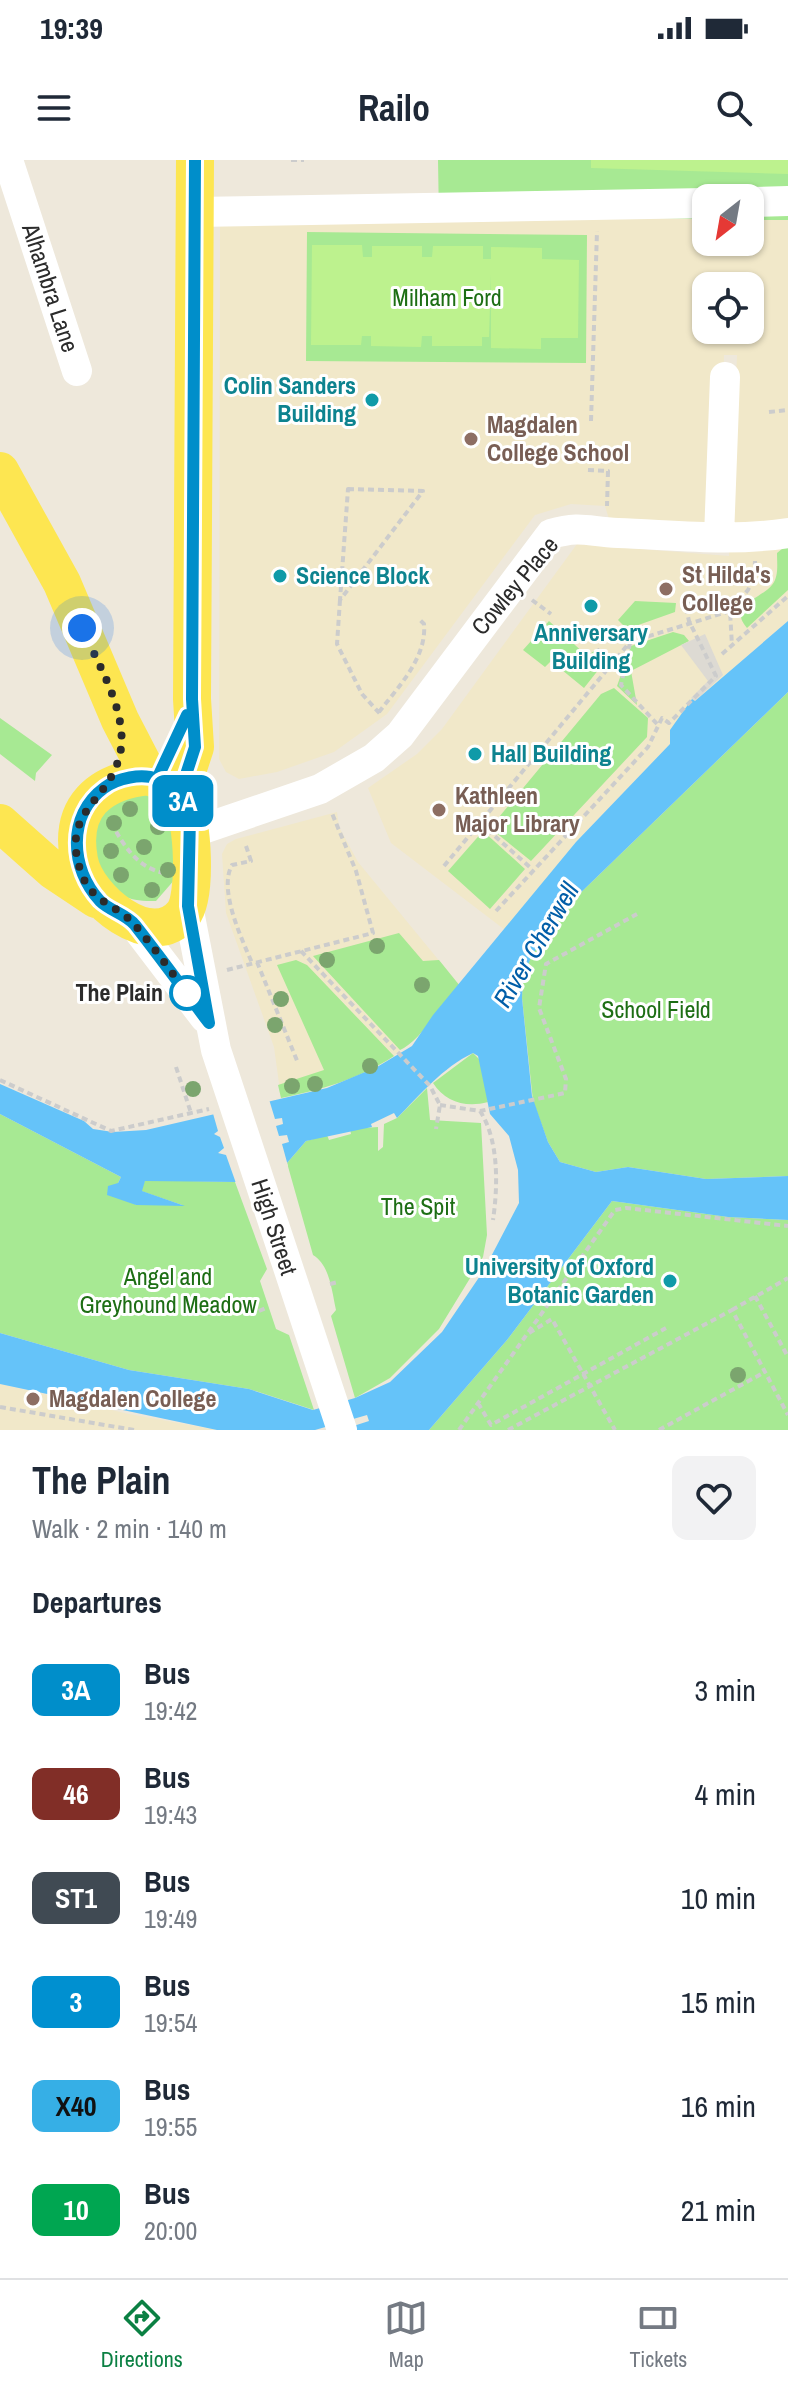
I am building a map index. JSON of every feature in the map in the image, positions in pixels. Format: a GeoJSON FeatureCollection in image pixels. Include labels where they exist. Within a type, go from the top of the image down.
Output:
{"type":"FeatureCollection","features":[{"type":"Feature","properties":{"kind":"main road"},"geometry":{"type":"LineString","coordinates":[[172,797],[195,747],[192,699],[195,160]]}},
{"type":"Feature","properties":{"kind":"main road"},"geometry":{"type":"LineString","coordinates":[[0,471],[62,583],[120,720],[172,797],[188,906],[183,915],[167,924],[116,912],[54,871],[4,826]]}},
{"type":"Feature","properties":{"kind":"main road"},"geometry":{"type":"LineString","coordinates":[[116,912],[82,874],[97,810],[120,755],[120,720]]}},
{"type":"Feature","properties":{"kind":"main road"},"geometry":{"type":"LineString","coordinates":[[4,826],[50,840],[72,832],[97,810],[172,797]]}},
{"type":"Feature","properties":{"kind":"street","name":"Alhambra Lane"},"geometry":{"type":"LineString","coordinates":[[8,160],[77,371]]}},
{"type":"Feature","properties":{"kind":"street"},"geometry":{"type":"LineString","coordinates":[[764,202],[788,201]]}},
{"type":"Feature","properties":{"kind":"street"},"geometry":{"type":"LineString","coordinates":[[195,212],[692,203]]}},
{"type":"Feature","properties":{"kind":"street"},"geometry":{"type":"LineString","coordinates":[[719,537],[725,377]]}},
{"type":"Feature","properties":{"kind":"street","name":"Cowley Place"},"geometry":{"type":"LineString","coordinates":[[172,797],[265,809],[320,789],[374,758],[400,735],[551,534],[577,526],[612,533],[719,537],[756,538],[788,533]]}},
{"type":"Feature","properties":{"kind":"street"},"geometry":{"type":"LineString","coordinates":[[188,906],[209,1023]]}},
{"type":"Feature","properties":{"kind":"street"},"geometry":{"type":"LineString","coordinates":[[116,912],[209,1023]]}},
{"type":"Feature","properties":{"kind":"street","name":"High Street"},"geometry":{"type":"LineString","coordinates":[[209,1023],[342,1430]]}},
{"type":"Feature","properties":{"kind":"path"},"geometry":{"type":"LineString","coordinates":[[291,160],[304,160]]}},
{"type":"Feature","properties":{"kind":"path"},"geometry":{"type":"LineString","coordinates":[[591,421],[597,205]]}},
{"type":"Feature","properties":{"kind":"path"},"geometry":{"type":"LineString","coordinates":[[769,412],[788,410]]}},
{"type":"Feature","properties":{"kind":"path"},"geometry":{"type":"LineString","coordinates":[[588,470],[608,471],[607,510],[593,509]]}},
{"type":"Feature","properties":{"kind":"path"},"geometry":{"type":"LineString","coordinates":[[340,600],[423,491],[348,489],[340,600],[337,644],[362,694],[400,735]]}},
{"type":"Feature","properties":{"kind":"path"},"geometry":{"type":"LineString","coordinates":[[732,646],[730,611],[754,577],[756,538]]}},
{"type":"Feature","properties":{"kind":"path"},"geometry":{"type":"LineString","coordinates":[[722,654],[788,596]]}},
{"type":"Feature","properties":{"kind":"path"},"geometry":{"type":"LineString","coordinates":[[496,911],[648,747],[662,718],[669,723],[716,676],[689,621],[685,603],[730,611]]}},
{"type":"Feature","properties":{"kind":"path"},"geometry":{"type":"LineString","coordinates":[[444,866],[630,642],[689,621],[730,611]]}},
{"type":"Feature","properties":{"kind":"path"},"geometry":{"type":"LineString","coordinates":[[379,712],[420,650],[425,636],[424,624],[419,619]]}},
{"type":"Feature","properties":{"kind":"path"},"geometry":{"type":"LineString","coordinates":[[630,642],[621,685],[658,725]]}},
{"type":"Feature","properties":{"kind":"path"},"geometry":{"type":"LineString","coordinates":[[597,649],[611,665]]}},
{"type":"Feature","properties":{"kind":"path"},"geometry":{"type":"LineString","coordinates":[[202,978],[373,933],[356,871],[320,789]]}},
{"type":"Feature","properties":{"kind":"path"},"geometry":{"type":"LineString","coordinates":[[97,810],[145,868],[166,873]]}},
{"type":"Feature","properties":{"kind":"path"},"geometry":{"type":"LineString","coordinates":[[480,823],[532,869]]}},
{"type":"Feature","properties":{"kind":"path"},"geometry":{"type":"LineString","coordinates":[[246,846],[251,861],[232,865],[228,873],[232,914],[298,1063]]}},
{"type":"Feature","properties":{"kind":"path"},"geometry":{"type":"LineString","coordinates":[[440,1105],[480,1111],[565,1093],[568,1085],[539,1008],[546,964],[637,914]]}},
{"type":"Feature","properties":{"kind":"path"},"geometry":{"type":"LineString","coordinates":[[301,951],[430,1086],[440,1105],[436,1129]]}},
{"type":"Feature","properties":{"kind":"path"},"geometry":{"type":"LineString","coordinates":[[176,1067],[191,1113]]}},
{"type":"Feature","properties":{"kind":"path"},"geometry":{"type":"LineString","coordinates":[[0,1080],[56,1103],[101,1129],[111,1131],[211,1108]]}},
{"type":"Feature","properties":{"kind":"path"},"geometry":{"type":"LineString","coordinates":[[480,1111],[488,1124],[493,1155],[497,1196],[493,1220]]}},
{"type":"Feature","properties":{"kind":"path"},"geometry":{"type":"LineString","coordinates":[[459,1430],[615,1210],[626,1208],[788,1226]]}},
{"type":"Feature","properties":{"kind":"path"},"geometry":{"type":"LineString","coordinates":[[508,1430],[788,1278]]}},
{"type":"Feature","properties":{"kind":"path"},"geometry":{"type":"LineString","coordinates":[[330,1284],[338,1282]]}},
{"type":"Feature","properties":{"kind":"path"},"geometry":{"type":"LineString","coordinates":[[755,1296],[788,1357]]}},
{"type":"Feature","properties":{"kind":"path"},"geometry":{"type":"LineString","coordinates":[[259,1311],[268,1307]]}},
{"type":"Feature","properties":{"kind":"path"},"geometry":{"type":"LineString","coordinates":[[732,1310],[788,1415]]}},
{"type":"Feature","properties":{"kind":"path"},"geometry":{"type":"LineString","coordinates":[[525,1335],[552,1319],[615,1430]]}},
{"type":"Feature","properties":{"kind":"path"},"geometry":{"type":"LineString","coordinates":[[478,1403],[491,1425],[666,1328]]}},
{"type":"Feature","properties":{"kind":"path"},"geometry":{"type":"LineString","coordinates":[[659,1430],[765,1372]]}},
{"type":"Feature","properties":{"kind":"path"},"geometry":{"type":"LineString","coordinates":[[0,1407],[134,1430]]}},
{"type":"Feature","properties":{"kind":"shaded area","name":"Magdalen College School"},"geometry":{"type":"Polygon","coordinates":[[[692,219],[692,256],[764,256],[764,220],[788,220],[788,621],[695,701],[670,744],[576,842],[505,930],[391,843],[368,788],[417,754],[442,729],[577,544],[729,556],[737,355],[724,355],[718,523],[609,519],[605,506],[571,504],[535,515],[387,714],[334,752],[277,772],[239,779],[226,772],[219,759],[220,222],[692,219]]]}},
{"type":"Feature","properties":{"kind":"shaded area"},"geometry":{"type":"Polygon","coordinates":[[[705,634],[723,675],[695,701],[691,698],[708,681],[681,645],[705,634]]]}},
{"type":"Feature","properties":{"kind":"shaded area"},"geometry":{"type":"Polygon","coordinates":[[[337,812],[339,827],[358,862],[460,986],[394,1056],[281,1098],[274,1047],[226,913],[222,854],[227,844],[236,839],[337,812]]]}},
{"type":"Feature","properties":{"kind":"shaded area","name":"Magdalen College"},"geometry":{"type":"Polygon","coordinates":[[[0,1384],[129,1414],[217,1430],[0,1430],[0,1384]]]}},
{"type":"Feature","properties":{"kind":"green space"},"geometry":{"type":"Polygon","coordinates":[[[438,160],[788,160],[788,220],[764,220],[764,184],[692,184],[692,219],[439,220],[438,160]]]}},
{"type":"Feature","properties":{"kind":"green space"},"geometry":{"type":"Polygon","coordinates":[[[591,160],[788,160],[788,174],[591,168],[591,160]]]}},
{"type":"Feature","properties":{"kind":"green space","name":"Milham Ford"},"geometry":{"type":"Polygon","coordinates":[[[307,232],[587,235],[586,363],[306,361],[307,232]]]}},
{"type":"Feature","properties":{"kind":"green space","name":"Milham Ford"},"geometry":{"type":"Polygon","coordinates":[[[312,245],[362,245],[363,257],[372,257],[372,246],[422,246],[422,257],[432,257],[433,246],[483,246],[483,259],[491,259],[491,247],[542,248],[542,259],[579,260],[578,338],[541,338],[541,349],[491,348],[491,274],[489,337],[482,337],[482,346],[432,346],[432,336],[422,336],[421,347],[371,346],[371,336],[362,336],[361,345],[311,345],[312,245]]]}},
{"type":"Feature","properties":{"kind":"green space"},"geometry":{"type":"Polygon","coordinates":[[[788,544],[788,590],[747,628],[742,620],[743,608],[772,585],[777,574],[777,553],[788,544]]]}},
{"type":"Feature","properties":{"kind":"green space"},"geometry":{"type":"Polygon","coordinates":[[[635,601],[676,603],[675,612],[627,629],[618,620],[635,601]]]}},
{"type":"Feature","properties":{"kind":"green space"},"geometry":{"type":"Polygon","coordinates":[[[549,621],[587,656],[594,651],[603,664],[584,688],[551,661],[545,667],[523,650],[549,621]]]}},
{"type":"Feature","properties":{"kind":"green space"},"geometry":{"type":"Polygon","coordinates":[[[673,632],[684,635],[689,641],[631,671],[637,705],[617,686],[631,646],[673,632]]]}},
{"type":"Feature","properties":{"kind":"green space"},"geometry":{"type":"Polygon","coordinates":[[[614,688],[648,718],[647,737],[531,861],[490,828],[601,694],[614,688]]]}},
{"type":"Feature","properties":{"kind":"green space","name":"School Field"},"geometry":{"type":"Polygon","coordinates":[[[788,692],[788,1176],[706,1179],[628,1167],[596,1172],[560,1162],[548,1142],[533,1101],[522,998],[523,977],[532,954],[570,903],[788,692]]]}},
{"type":"Feature","properties":{"kind":"green space"},"geometry":{"type":"Polygon","coordinates":[[[0,718],[52,755],[36,773],[35,781],[0,754],[0,718]]]}},
{"type":"Feature","properties":{"kind":"green space"},"geometry":{"type":"Polygon","coordinates":[[[140,792],[171,806],[176,878],[156,901],[125,897],[115,891],[102,872],[87,831],[102,806],[140,792]]]}},
{"type":"Feature","properties":{"kind":"green space"},"geometry":{"type":"Polygon","coordinates":[[[483,831],[525,869],[490,909],[448,871],[483,831]]]}},
{"type":"Feature","properties":{"kind":"green space"},"geometry":{"type":"Polygon","coordinates":[[[399,933],[423,961],[439,960],[460,986],[423,1031],[400,1050],[313,956],[399,933]]]}},
{"type":"Feature","properties":{"kind":"green space"},"geometry":{"type":"Polygon","coordinates":[[[296,960],[307,965],[394,1056],[339,1083],[281,1098],[278,1085],[324,1070],[277,965],[296,960]]]}},
{"type":"Feature","properties":{"kind":"green space"},"geometry":{"type":"Polygon","coordinates":[[[473,1053],[481,1061],[488,1102],[464,1104],[444,1095],[433,1083],[473,1053]]]}},
{"type":"Feature","properties":{"kind":"green space","name":"The Spit"},"geometry":{"type":"Polygon","coordinates":[[[427,1088],[430,1120],[481,1123],[487,1235],[483,1257],[439,1329],[390,1378],[355,1398],[331,1316],[336,1310],[329,1280],[323,1265],[313,1255],[287,1163],[306,1141],[327,1135],[329,1140],[351,1134],[350,1129],[378,1127],[378,1151],[383,1147],[384,1124],[397,1118],[427,1088]]]}},
{"type":"Feature","properties":{"kind":"green space","name":"Angel and Greyhound Meadow"},"geometry":{"type":"Polygon","coordinates":[[[0,1114],[121,1177],[118,1183],[136,1205],[182,1205],[141,1191],[145,1180],[235,1182],[267,1269],[260,1281],[276,1329],[289,1335],[314,1410],[249,1389],[129,1370],[0,1333],[0,1114]]]}},
{"type":"Feature","properties":{"kind":"green space","name":"University of Oxford Botanic Garden"},"geometry":{"type":"Polygon","coordinates":[[[612,1201],[728,1217],[788,1220],[788,1430],[429,1430],[507,1340],[612,1201]]]}},
{"type":"Feature","properties":{"kind":"water","name":"River Cherwell"},"geometry":{"type":"Polygon","coordinates":[[[788,621],[788,692],[570,903],[532,955],[523,977],[522,998],[532,1096],[548,1142],[560,1162],[596,1172],[628,1167],[706,1179],[788,1176],[788,1220],[728,1217],[612,1201],[507,1340],[429,1430],[341,1430],[369,1421],[367,1415],[315,1430],[217,1430],[0,1384],[0,1333],[129,1370],[249,1389],[313,1410],[355,1398],[390,1382],[442,1332],[484,1270],[519,1203],[518,1170],[509,1136],[490,1114],[478,1056],[473,1053],[442,1074],[397,1118],[394,1113],[371,1124],[372,1127],[306,1141],[287,1163],[235,1182],[145,1181],[142,1191],[185,1206],[136,1205],[107,1195],[108,1186],[118,1183],[121,1177],[0,1114],[0,1084],[84,1121],[93,1129],[113,1132],[146,1130],[327,1088],[377,1067],[412,1046],[433,1015],[576,842],[670,744],[670,730],[692,699],[695,701],[788,621]]]}},
{"type":"Feature","properties":{"kind":"pier"},"geometry":{"type":"Polygon","coordinates":[[[268,1096],[275,1119],[282,1118],[283,1124],[276,1126],[279,1136],[287,1135],[289,1142],[282,1144],[288,1166],[237,1186],[226,1155],[218,1153],[224,1148],[220,1137],[214,1134],[218,1131],[212,1110],[268,1096]]]}},
{"type":"Feature","properties":{"kind":"bus line","name":"3A"},"geometry":{"type":"LineString","coordinates":[[187,715],[157,779],[149,776],[131,778],[106,786],[93,798],[77,826],[77,851],[82,874],[101,903],[131,921],[209,1023],[188,906],[190,817],[179,796],[195,747],[196,733],[192,699],[196,525],[195,160]]}},
{"type":"Feature","properties":{"kind":"place","name":"Colin Sanders Building"},"geometry":{"type":"Point","coordinates":[372,400]}},
{"type":"Feature","properties":{"kind":"place","name":"Magdalen College School"},"geometry":{"type":"Point","coordinates":[471,439]}},
{"type":"Feature","properties":{"kind":"place","name":"Science Block"},"geometry":{"type":"Point","coordinates":[280,576]}},
{"type":"Feature","properties":{"kind":"place","name":"St Hilda's College"},"geometry":{"type":"Point","coordinates":[666,589]}},
{"type":"Feature","properties":{"kind":"place","name":"Anniversary Building"},"geometry":{"type":"Point","coordinates":[591,606]}},
{"type":"Feature","properties":{"kind":"place","name":"Hall Building"},"geometry":{"type":"Point","coordinates":[475,754]}},
{"type":"Feature","properties":{"kind":"place","name":"Kathleen Major Library"},"geometry":{"type":"Point","coordinates":[439,810]}},
{"type":"Feature","properties":{"kind":"place","name":"The Plain"},"geometry":{"type":"Point","coordinates":[187,993]}},
{"type":"Feature","properties":{"kind":"place","name":"University of Oxford Botanic Garden"},"geometry":{"type":"Point","coordinates":[670,1281]}},
{"type":"Feature","properties":{"kind":"place","name":"Magdalen College"},"geometry":{"type":"Point","coordinates":[33,1399]}},
{"type":"Feature","properties":{"kind":"route"},"geometry":{"type":"LineString","coordinates":[[82,628],[120,720],[121,741],[120,755],[106,786],[93,798],[77,826],[77,851],[82,874],[101,903],[131,921],[193,1001],[187,993]]}}]}
